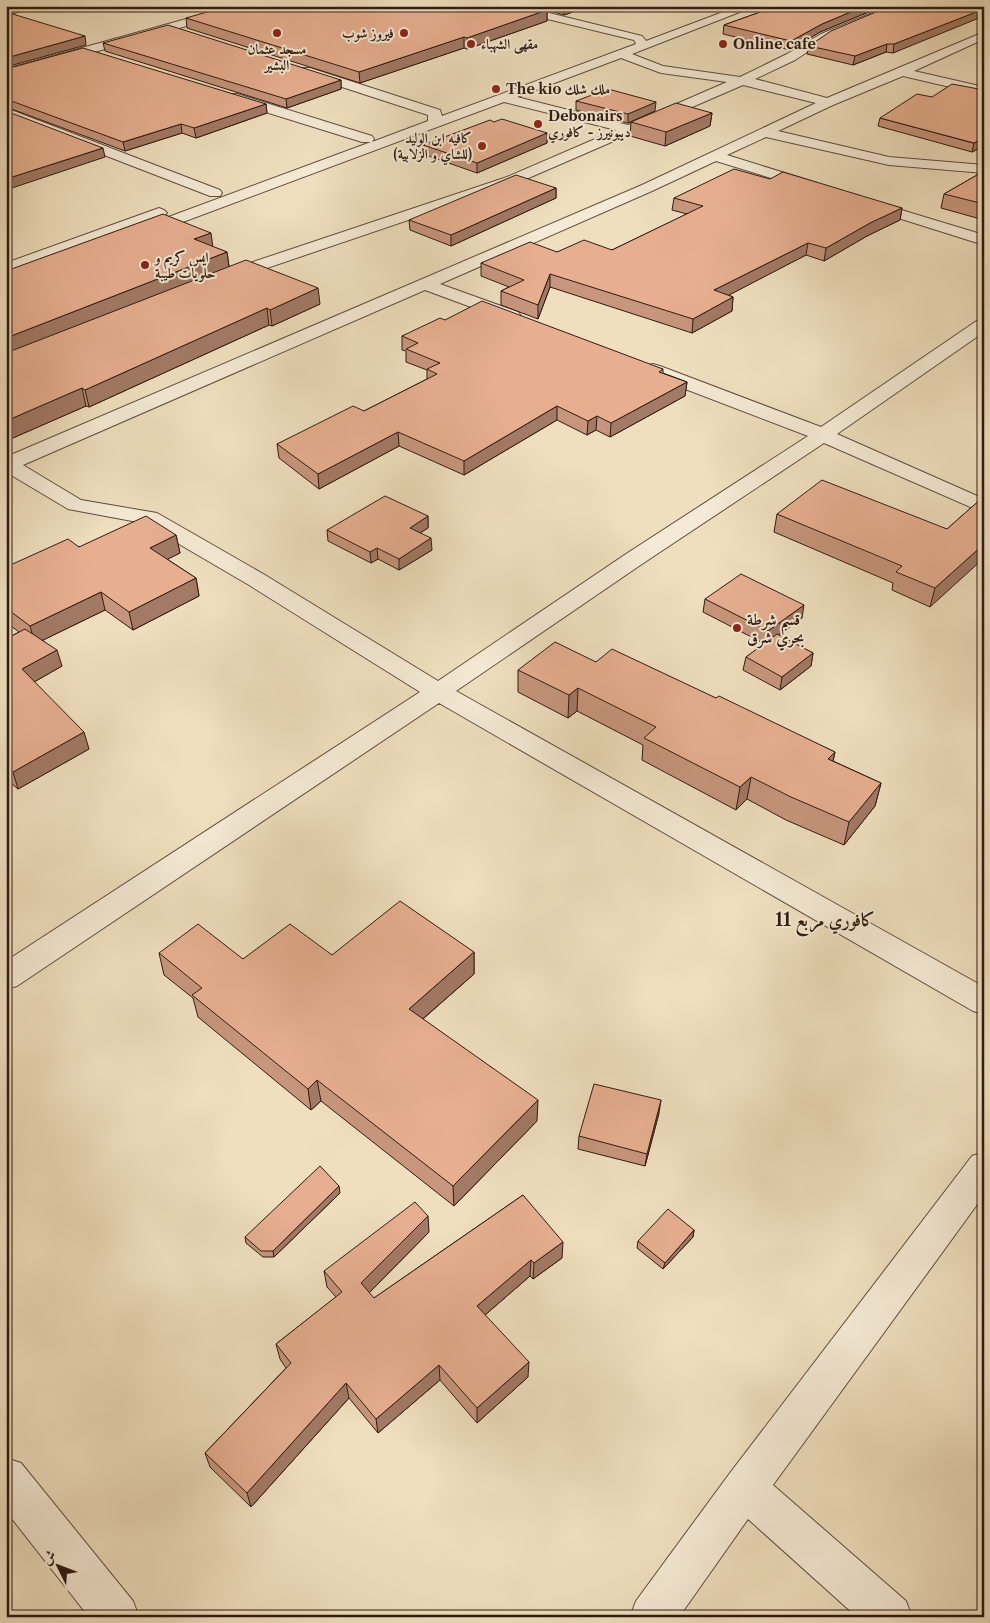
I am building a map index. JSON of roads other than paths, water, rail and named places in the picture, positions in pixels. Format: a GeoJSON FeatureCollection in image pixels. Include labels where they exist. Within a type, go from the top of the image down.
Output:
{"type":"FeatureCollection","features":[{"type":"Feature","properties":{"kind":"street"},"geometry":{"type":"LineString","coordinates":[[6,12],[29,6]]}},
{"type":"Feature","properties":{"kind":"street"},"geometry":{"type":"LineString","coordinates":[[6,73],[246,6]]}},
{"type":"Feature","properties":{"kind":"street"},"geometry":{"type":"LineString","coordinates":[[506,6],[640,42]]}},
{"type":"Feature","properties":{"kind":"street"},"geometry":{"type":"LineString","coordinates":[[6,269],[367,139],[505,98],[622,54],[640,42],[724,6]]}},
{"type":"Feature","properties":{"kind":"street"},"geometry":{"type":"LineString","coordinates":[[6,282],[435,118],[640,42],[750,6]]}},
{"type":"Feature","properties":{"kind":"street"},"geometry":{"type":"LineString","coordinates":[[214,282],[241,271],[512,180],[743,80],[791,56],[825,36],[899,6]]}},
{"type":"Feature","properties":{"kind":"street"},"geometry":{"type":"LineString","coordinates":[[169,28],[188,34]]}},
{"type":"Feature","properties":{"kind":"street"},"geometry":{"type":"LineString","coordinates":[[7,464],[425,284],[716,156],[828,102],[902,72],[984,35]]}},
{"type":"Feature","properties":{"kind":"street"},"geometry":{"type":"LineString","coordinates":[[85,51],[103,57]]}},
{"type":"Feature","properties":{"kind":"street"},"geometry":{"type":"LineString","coordinates":[[622,54],[661,69],[743,80],[828,102]]}},
{"type":"Feature","properties":{"kind":"street"},"geometry":{"type":"LineString","coordinates":[[293,67],[435,118]]}},
{"type":"Feature","properties":{"kind":"street"},"geometry":{"type":"LineString","coordinates":[[902,72],[984,92]]}},
{"type":"Feature","properties":{"kind":"street"},"geometry":{"type":"LineString","coordinates":[[216,92],[367,139]]}},
{"type":"Feature","properties":{"kind":"street"},"geometry":{"type":"LineString","coordinates":[[505,98],[628,129]]}},
{"type":"Feature","properties":{"kind":"street"},"geometry":{"type":"LineString","coordinates":[[6,112],[215,193]]}},
{"type":"Feature","properties":{"kind":"street"},"geometry":{"type":"LineString","coordinates":[[14,132],[38,125]]}},
{"type":"Feature","properties":{"kind":"street"},"geometry":{"type":"LineString","coordinates":[[764,132],[889,161],[984,169]]}},
{"type":"Feature","properties":{"kind":"street"},"geometry":{"type":"LineString","coordinates":[[716,156],[827,191]]}},
{"type":"Feature","properties":{"kind":"street"},"geometry":{"type":"LineString","coordinates":[[854,199],[984,240]]}},
{"type":"Feature","properties":{"kind":"street"},"geometry":{"type":"LineString","coordinates":[[425,284],[527,322]]}},
{"type":"Feature","properties":{"kind":"street"},"geometry":{"type":"LineString","coordinates":[[6,978],[438,692],[634,558],[823,435],[984,324]]}},
{"type":"Feature","properties":{"kind":"street"},"geometry":{"type":"LineString","coordinates":[[638,364],[823,435],[984,507]]}},
{"type":"Feature","properties":{"kind":"street"},"geometry":{"type":"LineString","coordinates":[[7,464],[75,505],[149,518],[257,580],[438,692],[984,1002]]}},
{"type":"Feature","properties":{"kind":"street"},"geometry":{"type":"LineString","coordinates":[[652,1617],[745,1488],[984,1167]]}},
{"type":"Feature","properties":{"kind":"street"},"geometry":{"type":"LineString","coordinates":[[6,1478],[117,1617]]}},
{"type":"Feature","properties":{"kind":"street"},"geometry":{"type":"LineString","coordinates":[[745,1488],[890,1617]]}},
{"type":"Feature","properties":{"kind":"place","name":"مسجد عثمان البشير"},"geometry":{"type":"Point","coordinates":[277,33]}},
{"type":"Feature","properties":{"kind":"place","name":"فيروز شوب"},"geometry":{"type":"Point","coordinates":[404,33]}},
{"type":"Feature","properties":{"kind":"place","name":"مقهى الشهباء"},"geometry":{"type":"Point","coordinates":[471,44]}},
{"type":"Feature","properties":{"kind":"place","name":"Online cafe"},"geometry":{"type":"Point","coordinates":[723,44]}},
{"type":"Feature","properties":{"kind":"place","name":"The kio ملك شلك"},"geometry":{"type":"Point","coordinates":[496,89]}},
{"type":"Feature","properties":{"kind":"place","name":"Debonairs ديبونيرز - كافوري"},"geometry":{"type":"Point","coordinates":[538,124]}},
{"type":"Feature","properties":{"kind":"place","name":"كافيه ابن الوليد (للشاي و الزلابية)"},"geometry":{"type":"Point","coordinates":[482,146]}},
{"type":"Feature","properties":{"kind":"place","name":"ايس كريم و حلويات طيبة"},"geometry":{"type":"Point","coordinates":[145,265]}},
{"type":"Feature","properties":{"kind":"place","name":"قسم شرطة بحري شرق"},"geometry":{"type":"Point","coordinates":[737,628]}},
{"type":"Feature","properties":{"kind":"district","name":"كافوري مربع 11"},"geometry":{"type":"Point","coordinates":[825,920]}}]}
